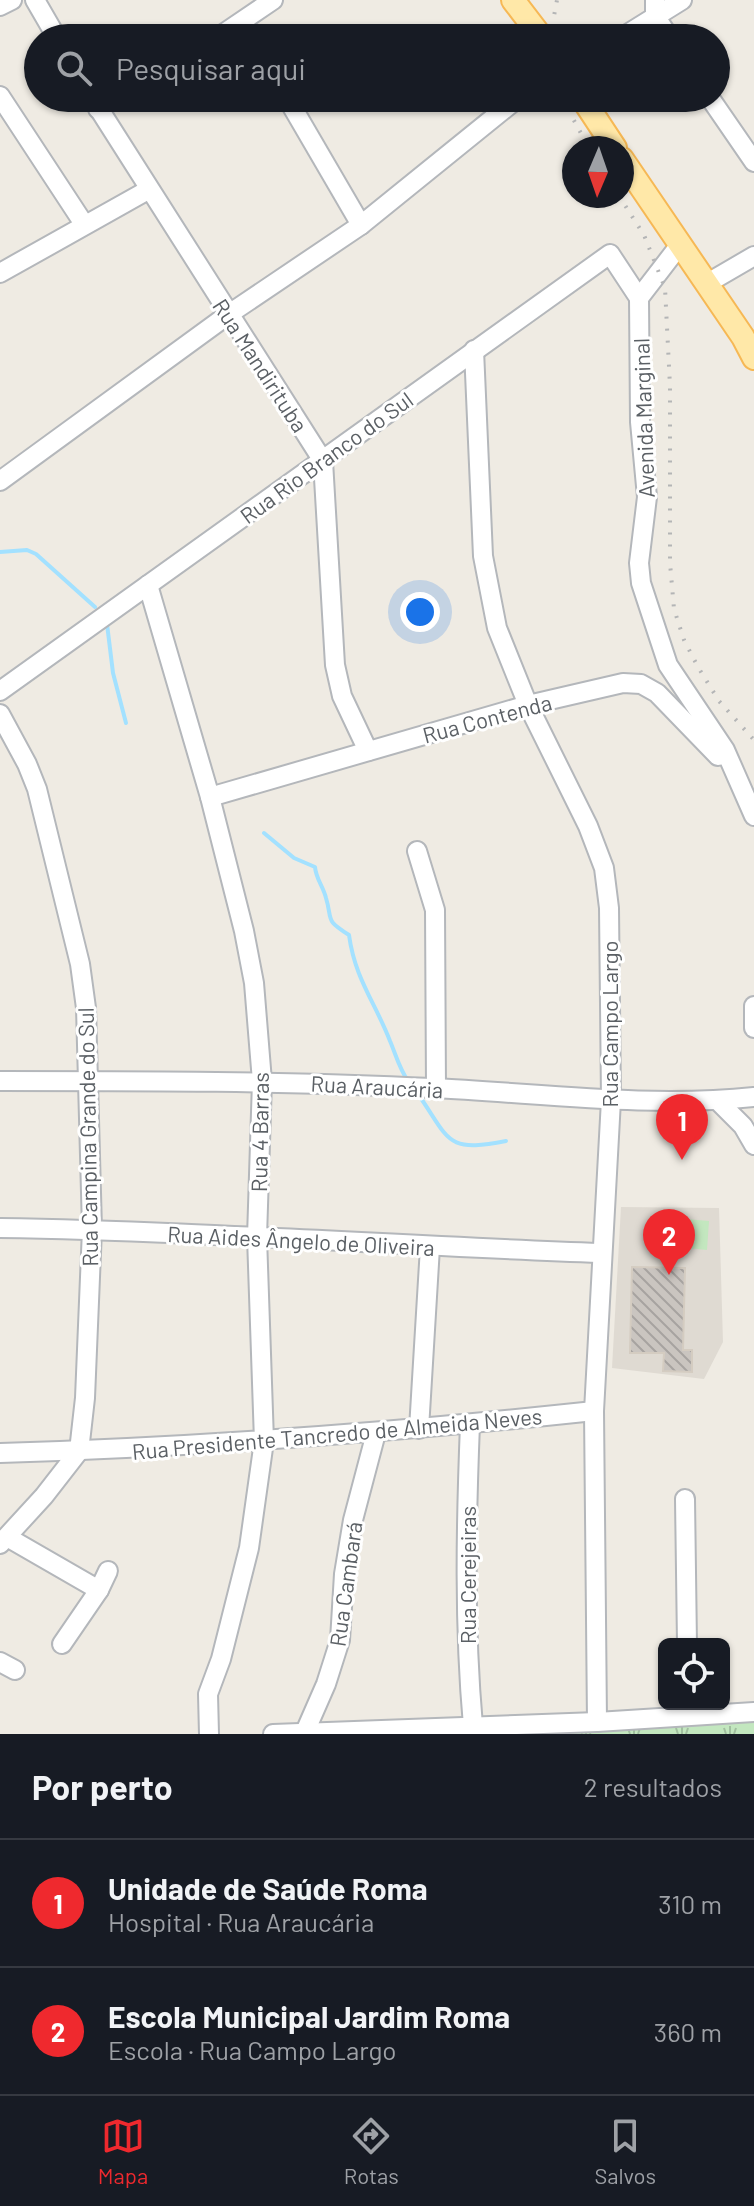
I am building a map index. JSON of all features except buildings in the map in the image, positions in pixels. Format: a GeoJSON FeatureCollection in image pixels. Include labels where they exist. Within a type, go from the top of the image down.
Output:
{"type":"FeatureCollection","features":[{"type":"Feature","properties":{"kind":"main road"},"geometry":{"type":"LineString","coordinates":[[513,0],[530,24]]}},
{"type":"Feature","properties":{"kind":"main road"},"geometry":{"type":"LineString","coordinates":[[591,112],[607,136]]}},
{"type":"Feature","properties":{"kind":"main road"},"geometry":{"type":"LineString","coordinates":[[634,177],[743,337],[754,358]]}},
{"type":"Feature","properties":{"kind":"street"},"geometry":{"type":"LineString","coordinates":[[0,6],[12,0]]}},
{"type":"Feature","properties":{"kind":"street"},"geometry":{"type":"LineString","coordinates":[[35,0],[49,24]]}},
{"type":"Feature","properties":{"kind":"street"},"geometry":{"type":"LineString","coordinates":[[252,24],[273,0]]}},
{"type":"Feature","properties":{"kind":"street"},"geometry":{"type":"LineString","coordinates":[[637,24],[655,8],[682,0]]}},
{"type":"Feature","properties":{"kind":"street"},"geometry":{"type":"LineString","coordinates":[[0,96],[84,224]]}},
{"type":"Feature","properties":{"kind":"street","name":"Rua Mandirituba"},"geometry":{"type":"LineString","coordinates":[[100,112],[323,461],[335,665],[342,696],[368,751]]}},
{"type":"Feature","properties":{"kind":"street"},"geometry":{"type":"LineString","coordinates":[[295,112],[361,225]]}},
{"type":"Feature","properties":{"kind":"street"},"geometry":{"type":"LineString","coordinates":[[0,481],[229,314],[361,225],[501,112]]}},
{"type":"Feature","properties":{"kind":"street"},"geometry":{"type":"LineString","coordinates":[[720,112],[754,162]]}},
{"type":"Feature","properties":{"kind":"street"},"geometry":{"type":"LineString","coordinates":[[0,273],[148,190]]}},
{"type":"Feature","properties":{"kind":"street"},"geometry":{"type":"LineString","coordinates":[[639,298],[679,246]]}},
{"type":"Feature","properties":{"kind":"street","name":"Rua Rio Branco do Sul"},"geometry":{"type":"LineString","coordinates":[[0,691],[610,254],[639,298]]}},
{"type":"Feature","properties":{"kind":"street"},"geometry":{"type":"LineString","coordinates":[[706,284],[754,256]]}},
{"type":"Feature","properties":{"kind":"street","name":"Avenida Marginal"},"geometry":{"type":"LineString","coordinates":[[639,298],[640,422],[647,497],[639,548],[641,583],[668,665],[725,750],[754,816]]}},
{"type":"Feature","properties":{"kind":"street","name":"Rua Campo Largo"},"geometry":{"type":"LineString","coordinates":[[474,350],[483,556],[497,628],[528,705],[588,826],[604,868],[609,908],[611,1100],[594,1411],[597,1722]]}},
{"type":"Feature","properties":{"kind":"street","name":"Rua 4 Barras"},"geometry":{"type":"LineString","coordinates":[[148,585],[210,797],[244,931],[254,983],[262,1081],[257,1237],[264,1441],[249,1548],[221,1659],[208,1694],[209,1734]]}},
{"type":"Feature","properties":{"kind":"street","name":"Rua Contenda"},"geometry":{"type":"LineString","coordinates":[[210,797],[528,705],[623,683],[641,684],[657,693],[734,772]]}},
{"type":"Feature","properties":{"kind":"street","name":"Rua Campina Grande do Sul"},"geometry":{"type":"LineString","coordinates":[[0,714],[37,789],[80,964],[86,1008],[92,1229],[85,1398],[79,1451]]}},
{"type":"Feature","properties":{"kind":"street"},"geometry":{"type":"LineString","coordinates":[[417,851],[435,910],[436,1088]]}},
{"type":"Feature","properties":{"kind":"street"},"geometry":{"type":"LineString","coordinates":[[754,1006],[754,1028]]}},
{"type":"Feature","properties":{"kind":"street","name":"Rua Araucária"},"geometry":{"type":"LineString","coordinates":[[0,1081],[262,1081],[436,1088],[611,1100],[754,1097]]}},
{"type":"Feature","properties":{"kind":"street"},"geometry":{"type":"LineString","coordinates":[[717,1100],[743,1126],[754,1145]]}},
{"type":"Feature","properties":{"kind":"street","name":"Rua Aides Ângelo de Oliveira"},"geometry":{"type":"LineString","coordinates":[[0,1228],[92,1229],[601,1253]]}},
{"type":"Feature","properties":{"kind":"street"},"geometry":{"type":"LineString","coordinates":[[419,1429],[430,1247]]}},
{"type":"Feature","properties":{"kind":"street","name":"Rua Presidente Tancredo de Almeida Neves"},"geometry":{"type":"LineString","coordinates":[[0,1453],[264,1441],[594,1411]]}},
{"type":"Feature","properties":{"kind":"street","name":"Rua Cerejeiras"},"geometry":{"type":"LineString","coordinates":[[470,1424],[465,1564],[467,1658],[473,1726]]}},
{"type":"Feature","properties":{"kind":"street","name":"Rua Cambará"},"geometry":{"type":"LineString","coordinates":[[305,1732],[326,1684],[340,1640],[344,1574],[351,1533],[359,1491],[376,1433]]}},
{"type":"Feature","properties":{"kind":"street"},"geometry":{"type":"LineString","coordinates":[[79,1451],[44,1496],[3,1540],[99,1590]]}},
{"type":"Feature","properties":{"kind":"street"},"geometry":{"type":"LineString","coordinates":[[685,1499],[687,1638]]}},
{"type":"Feature","properties":{"kind":"street"},"geometry":{"type":"LineString","coordinates":[[62,1644],[99,1590],[108,1571]]}},
{"type":"Feature","properties":{"kind":"street"},"geometry":{"type":"LineString","coordinates":[[273,1734],[597,1722],[688,1710],[754,1712]]}},
{"type":"Feature","properties":{"kind":"shaded area"},"geometry":{"type":"Polygon","coordinates":[[[621,1207],[719,1208],[723,1342],[704,1379],[612,1368],[621,1207]]]}},
{"type":"Feature","properties":{"kind":"green space"},"geometry":{"type":"Polygon","coordinates":[[[651,1216],[709,1221],[707,1250],[648,1244],[651,1216]]]}},
{"type":"Feature","properties":{"kind":"green space"},"geometry":{"type":"Polygon","coordinates":[[[754,1712],[754,1734],[384,1734],[754,1712]]]}},
{"type":"Feature","properties":{"kind":"waterway"},"geometry":{"type":"LineString","coordinates":[[0,552],[27,550],[36,554],[95,607]]}},
{"type":"Feature","properties":{"kind":"waterway"},"geometry":{"type":"LineString","coordinates":[[107,624],[113,673],[126,723]]}},
{"type":"Feature","properties":{"kind":"waterway"},"geometry":{"type":"LineString","coordinates":[[264,833],[294,858],[315,867],[331,919],[349,935],[361,978],[408,1081]]}},
{"type":"Feature","properties":{"kind":"waterway"},"geometry":{"type":"LineString","coordinates":[[418,1094],[444,1132],[460,1144],[506,1141]]}},
{"type":"Feature","properties":{"kind":"railway"},"geometry":{"type":"LineString","coordinates":[[555,24],[557,0]]}},
{"type":"Feature","properties":{"kind":"railway"},"geometry":{"type":"LineString","coordinates":[[570,112],[582,136]]}},
{"type":"Feature","properties":{"kind":"railway"},"geometry":{"type":"LineString","coordinates":[[627,208],[644,235],[665,288],[670,386],[670,563],[674,609],[684,640],[698,667],[719,701],[754,740]]}},
{"type":"Feature","properties":{"kind":"place","name":"Unidade de Saúde Roma"},"geometry":{"type":"Point","coordinates":[682,1160]}},
{"type":"Feature","properties":{"kind":"place","name":"Escola Municipal Jardim Roma"},"geometry":{"type":"Point","coordinates":[669,1275]}}]}
